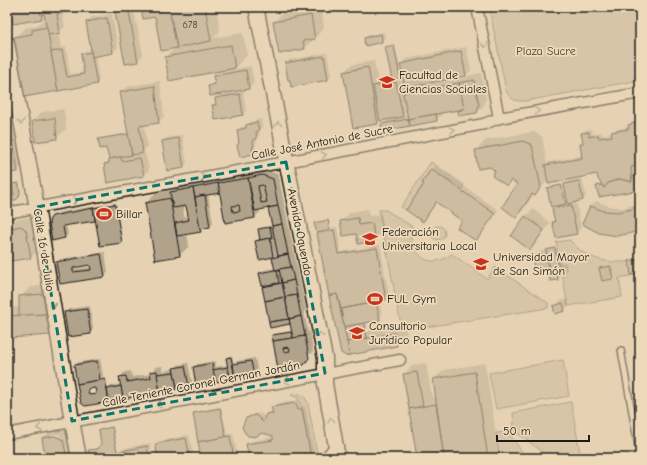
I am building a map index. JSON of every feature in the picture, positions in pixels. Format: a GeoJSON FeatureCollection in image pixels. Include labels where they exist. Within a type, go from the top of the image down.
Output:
{"type":"FeatureCollection","features":[{"type":"Feature","properties":{"kind":"main road","name":"Avenida Oquendo"},"geometry":{"type":"LineString","coordinates":[[256,7],[325,358],[325,384],[338,458]]}},
{"type":"Feature","properties":{"kind":"main road","name":"Calle 16 de Julio"},"geometry":{"type":"LineString","coordinates":[[7,42],[37,207],[79,458]]}},
{"type":"Feature","properties":{"kind":"street"},"geometry":{"type":"LineString","coordinates":[[477,7],[499,118]]}},
{"type":"Feature","properties":{"kind":"street","name":"Calle José Antonio de Sucre"},"geometry":{"type":"LineString","coordinates":[[7,213],[286,162],[484,124],[499,118],[640,93]]}},
{"type":"Feature","properties":{"kind":"street","name":"Calle Teniente Coronel German Jordán"},"geometry":{"type":"LineString","coordinates":[[7,434],[400,360]]}},
{"type":"Feature","properties":{"kind":"lane"},"geometry":{"type":"LineString","coordinates":[[621,350],[640,458]]}},
{"type":"Feature","properties":{"kind":"lane"},"geometry":{"type":"LineString","coordinates":[[322,458],[335,442]]}},
{"type":"Feature","properties":{"kind":"highlighted area"},"geometry":{"type":"Polygon","coordinates":[[[286,162],[325,373],[72,421],[37,207],[286,162]]]}},
{"type":"Feature","properties":{"kind":"green space","name":"Plaza Sucre"},"geometry":{"type":"Polygon","coordinates":[[[489,7],[640,7],[640,80],[525,101],[513,99],[509,96],[506,90],[489,7]]]}},
{"type":"Feature","properties":{"kind":"green space"},"geometry":{"type":"Polygon","coordinates":[[[431,162],[464,185],[461,190],[431,169],[422,183],[424,184],[406,210],[401,207],[431,162]]]}},
{"type":"Feature","properties":{"kind":"green space"},"geometry":{"type":"Polygon","coordinates":[[[379,210],[386,210],[413,227],[411,241],[421,257],[434,261],[446,258],[452,254],[487,279],[495,267],[548,303],[548,308],[419,328],[400,320],[379,210]]]}},
{"type":"Feature","properties":{"kind":"green space"},"geometry":{"type":"Polygon","coordinates":[[[435,226],[441,226],[445,230],[445,236],[441,240],[435,240],[431,236],[431,230],[435,226]]]}},
{"type":"Feature","properties":{"kind":"green space"},"geometry":{"type":"Polygon","coordinates":[[[570,240],[593,258],[611,262],[640,259],[640,274],[619,278],[622,297],[568,306],[556,242],[570,240]]]}},
{"type":"Feature","properties":{"kind":"green space"},"geometry":{"type":"Polygon","coordinates":[[[563,360],[569,396],[496,409],[489,373],[563,360]]]}},
{"type":"Feature","properties":{"kind":"green space"},"geometry":{"type":"Polygon","coordinates":[[[299,394],[304,396],[308,403],[318,458],[311,458],[301,404],[298,398],[291,395],[299,394]]]}},
{"type":"Feature","properties":{"kind":"green space"},"geometry":{"type":"Polygon","coordinates":[[[571,402],[581,458],[551,458],[512,429],[514,424],[513,413],[571,402]]]}},
{"type":"Feature","properties":{"kind":"green space"},"geometry":{"type":"Polygon","coordinates":[[[506,432],[512,437],[526,456],[500,458],[496,433],[506,432]]]}},
{"type":"Feature","properties":{"kind":"building"},"geometry":{"type":"Polygon","coordinates":[[[10,7],[40,7],[42,19],[13,24],[10,7]]]}},
{"type":"Feature","properties":{"kind":"building"},"geometry":{"type":"Polygon","coordinates":[[[40,7],[77,7],[78,10],[57,14],[60,33],[48,35],[44,14],[41,15],[40,7]]]}},
{"type":"Feature","properties":{"kind":"building"},"geometry":{"type":"Polygon","coordinates":[[[114,7],[128,7],[138,62],[125,64],[114,7]]]}},
{"type":"Feature","properties":{"kind":"building"},"geometry":{"type":"Polygon","coordinates":[[[141,7],[169,7],[177,48],[161,51],[155,17],[143,19],[141,7]]]}},
{"type":"Feature","properties":{"kind":"building"},"geometry":{"type":"Polygon","coordinates":[[[169,7],[205,7],[211,41],[177,48],[169,7]]]}},
{"type":"Feature","properties":{"kind":"building"},"geometry":{"type":"Polygon","coordinates":[[[311,15],[315,39],[303,41],[305,49],[279,54],[273,22],[311,15]]]}},
{"type":"Feature","properties":{"kind":"building"},"geometry":{"type":"Polygon","coordinates":[[[107,18],[113,53],[92,57],[86,22],[107,18]]]}},
{"type":"Feature","properties":{"kind":"building"},"geometry":{"type":"Polygon","coordinates":[[[47,27],[58,91],[24,97],[14,37],[32,34],[32,30],[47,27]]]}},
{"type":"Feature","properties":{"kind":"building"},"geometry":{"type":"Polygon","coordinates":[[[381,34],[382,42],[365,46],[364,38],[381,34]]]}},
{"type":"Feature","properties":{"kind":"building"},"geometry":{"type":"Polygon","coordinates":[[[231,45],[235,68],[169,81],[165,57],[231,45]]]}},
{"type":"Feature","properties":{"kind":"building"},"geometry":{"type":"Polygon","coordinates":[[[394,45],[400,78],[392,80],[385,47],[394,45]]]}},
{"type":"Feature","properties":{"kind":"building"},"geometry":{"type":"Polygon","coordinates":[[[62,50],[67,77],[84,74],[81,54],[91,52],[97,84],[58,91],[51,52],[62,50]]]}},
{"type":"Feature","properties":{"kind":"building"},"geometry":{"type":"Polygon","coordinates":[[[461,51],[466,76],[405,88],[400,64],[461,51]]]}},
{"type":"Feature","properties":{"kind":"building"},"geometry":{"type":"Polygon","coordinates":[[[324,56],[328,80],[291,87],[290,80],[288,80],[285,63],[324,56]]]}},
{"type":"Feature","properties":{"kind":"building"},"geometry":{"type":"Polygon","coordinates":[[[368,67],[378,124],[353,128],[343,72],[368,67]]]}},
{"type":"Feature","properties":{"kind":"building"},"geometry":{"type":"Polygon","coordinates":[[[246,70],[249,89],[210,96],[208,86],[215,84],[213,76],[246,70]]]}},
{"type":"Feature","properties":{"kind":"building"},"geometry":{"type":"Polygon","coordinates":[[[474,80],[479,105],[477,113],[459,116],[458,111],[464,109],[459,83],[474,80]]]}},
{"type":"Feature","properties":{"kind":"building"},"geometry":{"type":"Polygon","coordinates":[[[396,82],[403,117],[380,121],[373,86],[396,82]]]}},
{"type":"Feature","properties":{"kind":"building"},"geometry":{"type":"Polygon","coordinates":[[[459,83],[464,109],[408,119],[403,93],[459,83]]]}},
{"type":"Feature","properties":{"kind":"building"},"geometry":{"type":"Polygon","coordinates":[[[155,86],[159,123],[139,126],[143,153],[132,155],[120,92],[155,86]]]}},
{"type":"Feature","properties":{"kind":"building"},"geometry":{"type":"Polygon","coordinates":[[[240,94],[243,115],[215,120],[212,105],[216,105],[215,98],[240,94]]]}},
{"type":"Feature","properties":{"kind":"building"},"geometry":{"type":"Polygon","coordinates":[[[436,114],[437,121],[410,126],[408,119],[436,114]]]}},
{"type":"Feature","properties":{"kind":"building"},"geometry":{"type":"Polygon","coordinates":[[[55,118],[57,139],[35,142],[32,121],[55,118]]]}},
{"type":"Feature","properties":{"kind":"building"},"geometry":{"type":"Polygon","coordinates":[[[408,119],[410,126],[382,131],[381,124],[408,119]]]}},
{"type":"Feature","properties":{"kind":"building"},"geometry":{"type":"Polygon","coordinates":[[[257,122],[259,131],[256,132],[257,139],[253,140],[253,154],[240,157],[237,145],[239,143],[237,130],[246,128],[246,125],[257,122]]]}},
{"type":"Feature","properties":{"kind":"building"},"geometry":{"type":"Polygon","coordinates":[[[635,123],[637,134],[640,133],[640,166],[631,167],[632,182],[620,179],[608,183],[604,188],[598,179],[597,174],[548,184],[545,165],[582,158],[580,144],[583,143],[581,133],[589,132],[589,137],[598,135],[599,138],[612,136],[611,132],[629,129],[628,125],[635,123]]]}},
{"type":"Feature","properties":{"kind":"building"},"geometry":{"type":"Polygon","coordinates":[[[128,134],[132,155],[109,159],[106,148],[100,149],[98,139],[128,134]]]}},
{"type":"Feature","properties":{"kind":"building"},"geometry":{"type":"Polygon","coordinates":[[[179,138],[184,168],[167,171],[162,141],[179,138]]]}},
{"type":"Feature","properties":{"kind":"building"},"geometry":{"type":"Polygon","coordinates":[[[13,140],[18,172],[7,173],[7,141],[13,140]]]}},
{"type":"Feature","properties":{"kind":"building"},"geometry":{"type":"Polygon","coordinates":[[[523,141],[532,145],[541,187],[535,196],[532,194],[516,218],[502,207],[517,184],[511,180],[507,186],[492,176],[495,171],[490,167],[478,169],[475,150],[523,141]]]}},
{"type":"Feature","properties":{"kind":"building"},"geometry":{"type":"Polygon","coordinates":[[[121,157],[122,161],[140,158],[144,176],[107,183],[104,164],[109,163],[109,159],[121,157]]]}},
{"type":"Feature","properties":{"kind":"building"},"geometry":{"type":"Polygon","coordinates":[[[431,169],[495,214],[476,241],[457,228],[462,221],[436,202],[423,222],[406,210],[424,184],[422,183],[431,169]]]}},
{"type":"Feature","properties":{"kind":"building"},"geometry":{"type":"Polygon","coordinates":[[[262,175],[273,179],[278,206],[255,211],[248,178],[262,175]],[[263,185],[258,186],[261,203],[267,202],[263,185]]]}},
{"type":"Feature","properties":{"kind":"building"},"geometry":{"type":"Polygon","coordinates":[[[638,176],[640,190],[599,197],[596,186],[602,185],[604,188],[608,183],[620,179],[632,182],[632,177],[638,176]]]}},
{"type":"Feature","properties":{"kind":"building"},"geometry":{"type":"Polygon","coordinates":[[[248,178],[255,218],[225,223],[218,183],[248,178]],[[239,205],[232,206],[233,212],[240,211],[239,205]]]}},
{"type":"Feature","properties":{"kind":"building"},"geometry":{"type":"Polygon","coordinates":[[[579,181],[583,200],[568,204],[564,184],[579,181]]]}},
{"type":"Feature","properties":{"kind":"building"},"geometry":{"type":"Polygon","coordinates":[[[18,183],[20,193],[19,197],[16,200],[7,202],[7,196],[14,195],[12,184],[18,183]]]}},
{"type":"Feature","properties":{"kind":"building"},"geometry":{"type":"Polygon","coordinates":[[[218,183],[220,193],[195,197],[193,188],[218,183]]]}},
{"type":"Feature","properties":{"kind":"building"},"geometry":{"type":"Polygon","coordinates":[[[561,185],[566,204],[551,207],[547,188],[561,185]]]}},
{"type":"Feature","properties":{"kind":"building"},"geometry":{"type":"Polygon","coordinates":[[[193,188],[201,232],[177,236],[175,223],[189,220],[186,206],[173,208],[170,192],[193,188]]]}},
{"type":"Feature","properties":{"kind":"building"},"geometry":{"type":"Polygon","coordinates":[[[205,195],[210,227],[200,229],[195,197],[205,195]]]}},
{"type":"Feature","properties":{"kind":"building"},"geometry":{"type":"Polygon","coordinates":[[[170,198],[180,256],[155,260],[145,203],[170,198]]]}},
{"type":"Feature","properties":{"kind":"building"},"geometry":{"type":"Polygon","coordinates":[[[115,204],[122,243],[100,246],[93,208],[115,204]]]}},
{"type":"Feature","properties":{"kind":"building"},"geometry":{"type":"Polygon","coordinates":[[[571,205],[577,234],[556,238],[552,222],[555,222],[552,209],[571,205]]]}},
{"type":"Feature","properties":{"kind":"building"},"geometry":{"type":"Polygon","coordinates":[[[640,205],[640,229],[636,232],[617,236],[599,233],[582,224],[590,206],[604,211],[618,212],[632,209],[640,205]]]}},
{"type":"Feature","properties":{"kind":"building"},"geometry":{"type":"Polygon","coordinates":[[[278,206],[282,224],[272,226],[268,208],[278,206]]]}},
{"type":"Feature","properties":{"kind":"building"},"geometry":{"type":"Polygon","coordinates":[[[93,208],[95,221],[63,226],[65,238],[52,241],[49,223],[52,216],[93,208]]]}},
{"type":"Feature","properties":{"kind":"building"},"geometry":{"type":"Polygon","coordinates":[[[525,216],[544,230],[530,250],[511,236],[525,216]]]}},
{"type":"Feature","properties":{"kind":"building"},"geometry":{"type":"Polygon","coordinates":[[[358,218],[359,225],[372,223],[375,241],[358,244],[356,234],[343,236],[340,221],[358,218]]]}},
{"type":"Feature","properties":{"kind":"building"},"geometry":{"type":"Polygon","coordinates":[[[328,220],[330,231],[317,233],[314,223],[328,220]]]}},
{"type":"Feature","properties":{"kind":"building"},"geometry":{"type":"Polygon","coordinates":[[[282,224],[288,254],[278,256],[272,226],[282,224]]]}},
{"type":"Feature","properties":{"kind":"building"},"geometry":{"type":"Polygon","coordinates":[[[21,226],[26,230],[31,258],[11,261],[7,241],[7,229],[21,226]]]}},
{"type":"Feature","properties":{"kind":"building"},"geometry":{"type":"Polygon","coordinates":[[[270,227],[272,238],[260,240],[258,229],[270,227]]]}},
{"type":"Feature","properties":{"kind":"building"},"geometry":{"type":"Polygon","coordinates":[[[334,230],[338,254],[377,248],[386,300],[341,309],[337,294],[329,296],[317,233],[334,230]]]}},
{"type":"Feature","properties":{"kind":"building"},"geometry":{"type":"Polygon","coordinates":[[[270,238],[273,257],[259,260],[255,241],[270,238]]]}},
{"type":"Feature","properties":{"kind":"building"},"geometry":{"type":"Polygon","coordinates":[[[555,248],[559,269],[549,270],[546,250],[555,248]]]}},
{"type":"Feature","properties":{"kind":"building"},"geometry":{"type":"Polygon","coordinates":[[[101,254],[105,277],[60,284],[56,262],[101,254]],[[90,265],[73,268],[73,272],[91,270],[90,265]]]}},
{"type":"Feature","properties":{"kind":"building"},"geometry":{"type":"Polygon","coordinates":[[[288,254],[291,267],[275,270],[272,258],[288,254]]]}},
{"type":"Feature","properties":{"kind":"building"},"geometry":{"type":"Polygon","coordinates":[[[546,254],[549,268],[535,271],[532,257],[546,254]]]}},
{"type":"Feature","properties":{"kind":"building"},"geometry":{"type":"Polygon","coordinates":[[[639,259],[640,273],[631,275],[629,261],[639,259]]]}},
{"type":"Feature","properties":{"kind":"building"},"geometry":{"type":"Polygon","coordinates":[[[610,266],[613,279],[602,281],[599,268],[610,266]]]}},
{"type":"Feature","properties":{"kind":"building"},"geometry":{"type":"Polygon","coordinates":[[[291,267],[294,280],[282,283],[279,269],[291,267]]]}},
{"type":"Feature","properties":{"kind":"building"},"geometry":{"type":"Polygon","coordinates":[[[277,270],[279,283],[262,286],[259,273],[277,270]]]}},
{"type":"Feature","properties":{"kind":"building"},"geometry":{"type":"Polygon","coordinates":[[[557,272],[558,280],[550,281],[549,273],[557,272]]]}},
{"type":"Feature","properties":{"kind":"building"},"geometry":{"type":"Polygon","coordinates":[[[294,280],[297,295],[285,297],[282,283],[294,280]]]}},
{"type":"Feature","properties":{"kind":"building"},"geometry":{"type":"Polygon","coordinates":[[[282,283],[285,297],[265,301],[262,287],[282,283]]]}},
{"type":"Feature","properties":{"kind":"building"},"geometry":{"type":"Polygon","coordinates":[[[43,294],[46,314],[19,316],[19,296],[43,294]]]}},
{"type":"Feature","properties":{"kind":"building"},"geometry":{"type":"Polygon","coordinates":[[[337,294],[350,355],[346,356],[341,353],[329,296],[337,294]]]}},
{"type":"Feature","properties":{"kind":"building"},"geometry":{"type":"Polygon","coordinates":[[[297,295],[301,316],[289,319],[285,297],[297,295]]]}},
{"type":"Feature","properties":{"kind":"building"},"geometry":{"type":"Polygon","coordinates":[[[285,297],[289,319],[269,322],[265,301],[285,297]]]}},
{"type":"Feature","properties":{"kind":"building"},"geometry":{"type":"Polygon","coordinates":[[[376,302],[380,320],[344,327],[341,309],[376,302]]]}},
{"type":"Feature","properties":{"kind":"building"},"geometry":{"type":"Polygon","coordinates":[[[563,303],[565,311],[555,314],[553,306],[563,303]]]}},
{"type":"Feature","properties":{"kind":"building"},"geometry":{"type":"Polygon","coordinates":[[[87,309],[91,334],[68,337],[64,312],[87,309]]]}},
{"type":"Feature","properties":{"kind":"building"},"geometry":{"type":"Polygon","coordinates":[[[46,314],[50,335],[9,338],[7,331],[7,316],[46,314]]]}},
{"type":"Feature","properties":{"kind":"building"},"geometry":{"type":"Polygon","coordinates":[[[301,316],[305,336],[293,338],[289,319],[301,316]]]}},
{"type":"Feature","properties":{"kind":"building"},"geometry":{"type":"Polygon","coordinates":[[[289,319],[290,324],[270,328],[269,322],[289,319]]]}},
{"type":"Feature","properties":{"kind":"building"},"geometry":{"type":"Polygon","coordinates":[[[365,323],[367,338],[347,342],[344,327],[365,323]]]}},
{"type":"Feature","properties":{"kind":"building"},"geometry":{"type":"Polygon","coordinates":[[[291,332],[293,338],[273,341],[272,335],[291,332]]]}},
{"type":"Feature","properties":{"kind":"building"},"geometry":{"type":"Polygon","coordinates":[[[395,333],[397,346],[350,355],[347,342],[395,333]]]}},
{"type":"Feature","properties":{"kind":"building"},"geometry":{"type":"Polygon","coordinates":[[[305,336],[309,358],[304,365],[278,369],[273,341],[305,336]],[[289,347],[283,348],[284,352],[290,351],[289,347]]]}},
{"type":"Feature","properties":{"kind":"building"},"geometry":{"type":"Polygon","coordinates":[[[640,348],[640,373],[636,349],[640,348]]]}},
{"type":"Feature","properties":{"kind":"building"},"geometry":{"type":"Polygon","coordinates":[[[231,357],[235,378],[230,379],[226,358],[231,357]]]}},
{"type":"Feature","properties":{"kind":"building"},"geometry":{"type":"Polygon","coordinates":[[[97,361],[100,380],[77,384],[74,365],[97,361]]]}},
{"type":"Feature","properties":{"kind":"building"},"geometry":{"type":"Polygon","coordinates":[[[251,361],[254,375],[235,378],[233,364],[251,361]]]}},
{"type":"Feature","properties":{"kind":"building"},"geometry":{"type":"Polygon","coordinates":[[[212,363],[216,382],[196,386],[193,367],[212,363]]]}},
{"type":"Feature","properties":{"kind":"building"},"geometry":{"type":"Polygon","coordinates":[[[185,366],[189,387],[177,389],[173,368],[185,366]]]}},
{"type":"Feature","properties":{"kind":"building"},"geometry":{"type":"Polygon","coordinates":[[[228,367],[230,379],[216,382],[213,370],[228,367]]]}},
{"type":"Feature","properties":{"kind":"building"},"geometry":{"type":"Polygon","coordinates":[[[157,371],[160,392],[123,399],[119,377],[126,376],[127,382],[151,378],[150,372],[157,371]]]}},
{"type":"Feature","properties":{"kind":"building"},"geometry":{"type":"Polygon","coordinates":[[[174,372],[177,389],[160,392],[157,374],[174,372]]]}},
{"type":"Feature","properties":{"kind":"building"},"geometry":{"type":"Polygon","coordinates":[[[417,372],[423,406],[409,409],[403,374],[417,372]]]}},
{"type":"Feature","properties":{"kind":"building"},"geometry":{"type":"Polygon","coordinates":[[[475,372],[488,458],[444,458],[433,379],[475,372]]]}},
{"type":"Feature","properties":{"kind":"building"},"geometry":{"type":"Polygon","coordinates":[[[105,379],[109,402],[85,406],[81,403],[77,384],[105,379]],[[95,388],[88,389],[89,395],[96,394],[95,388]]]}},
{"type":"Feature","properties":{"kind":"building"},"geometry":{"type":"Polygon","coordinates":[[[121,386],[123,399],[109,402],[107,389],[121,386]]]}},
{"type":"Feature","properties":{"kind":"building"},"geometry":{"type":"Polygon","coordinates":[[[296,403],[298,410],[302,409],[311,458],[249,458],[246,444],[273,440],[273,436],[262,433],[255,437],[248,436],[242,427],[246,418],[255,415],[263,422],[266,414],[273,413],[271,407],[296,403]]]}},
{"type":"Feature","properties":{"kind":"building"},"geometry":{"type":"Polygon","coordinates":[[[436,404],[444,458],[417,458],[409,409],[436,404]]]}},
{"type":"Feature","properties":{"kind":"building"},"geometry":{"type":"Polygon","coordinates":[[[220,408],[226,437],[198,442],[193,413],[220,408]]]}},
{"type":"Feature","properties":{"kind":"building"},"geometry":{"type":"Polygon","coordinates":[[[112,427],[118,457],[90,458],[88,450],[98,449],[101,443],[99,430],[112,427]]]}},
{"type":"Feature","properties":{"kind":"building"},"geometry":{"type":"Polygon","coordinates":[[[55,436],[63,440],[67,458],[45,458],[42,438],[55,436]]]}},
{"type":"Feature","properties":{"kind":"building"},"geometry":{"type":"Polygon","coordinates":[[[230,436],[233,453],[201,458],[198,442],[230,436]]]}},
{"type":"Feature","properties":{"kind":"building"},"geometry":{"type":"Polygon","coordinates":[[[186,438],[190,458],[158,458],[155,444],[186,438]]]}},
{"type":"Feature","properties":{"kind":"building"},"geometry":{"type":"Polygon","coordinates":[[[147,446],[149,458],[118,458],[117,452],[147,446]]]}},
{"type":"Feature","properties":{"kind":"building"},"geometry":{"type":"Polygon","coordinates":[[[233,453],[234,458],[205,458],[233,453]]]}},
{"type":"Feature","properties":{"kind":"place","name":"Facultad de Ciencias Sociales"},"geometry":{"type":"Point","coordinates":[387,82]}},
{"type":"Feature","properties":{"kind":"place","name":"Billar"},"geometry":{"type":"Point","coordinates":[104,214]}},
{"type":"Feature","properties":{"kind":"place","name":"Federación Universitaria Local"},"geometry":{"type":"Point","coordinates":[370,239]}},
{"type":"Feature","properties":{"kind":"place","name":"Universidad Mayor de San Simón"},"geometry":{"type":"Point","coordinates":[481,264]}},
{"type":"Feature","properties":{"kind":"place","name":"FUL Gym"},"geometry":{"type":"Point","coordinates":[375,299]}},
{"type":"Feature","properties":{"kind":"place","name":"Consultorio Jurídico Popular"},"geometry":{"type":"Point","coordinates":[357,333]}}]}
